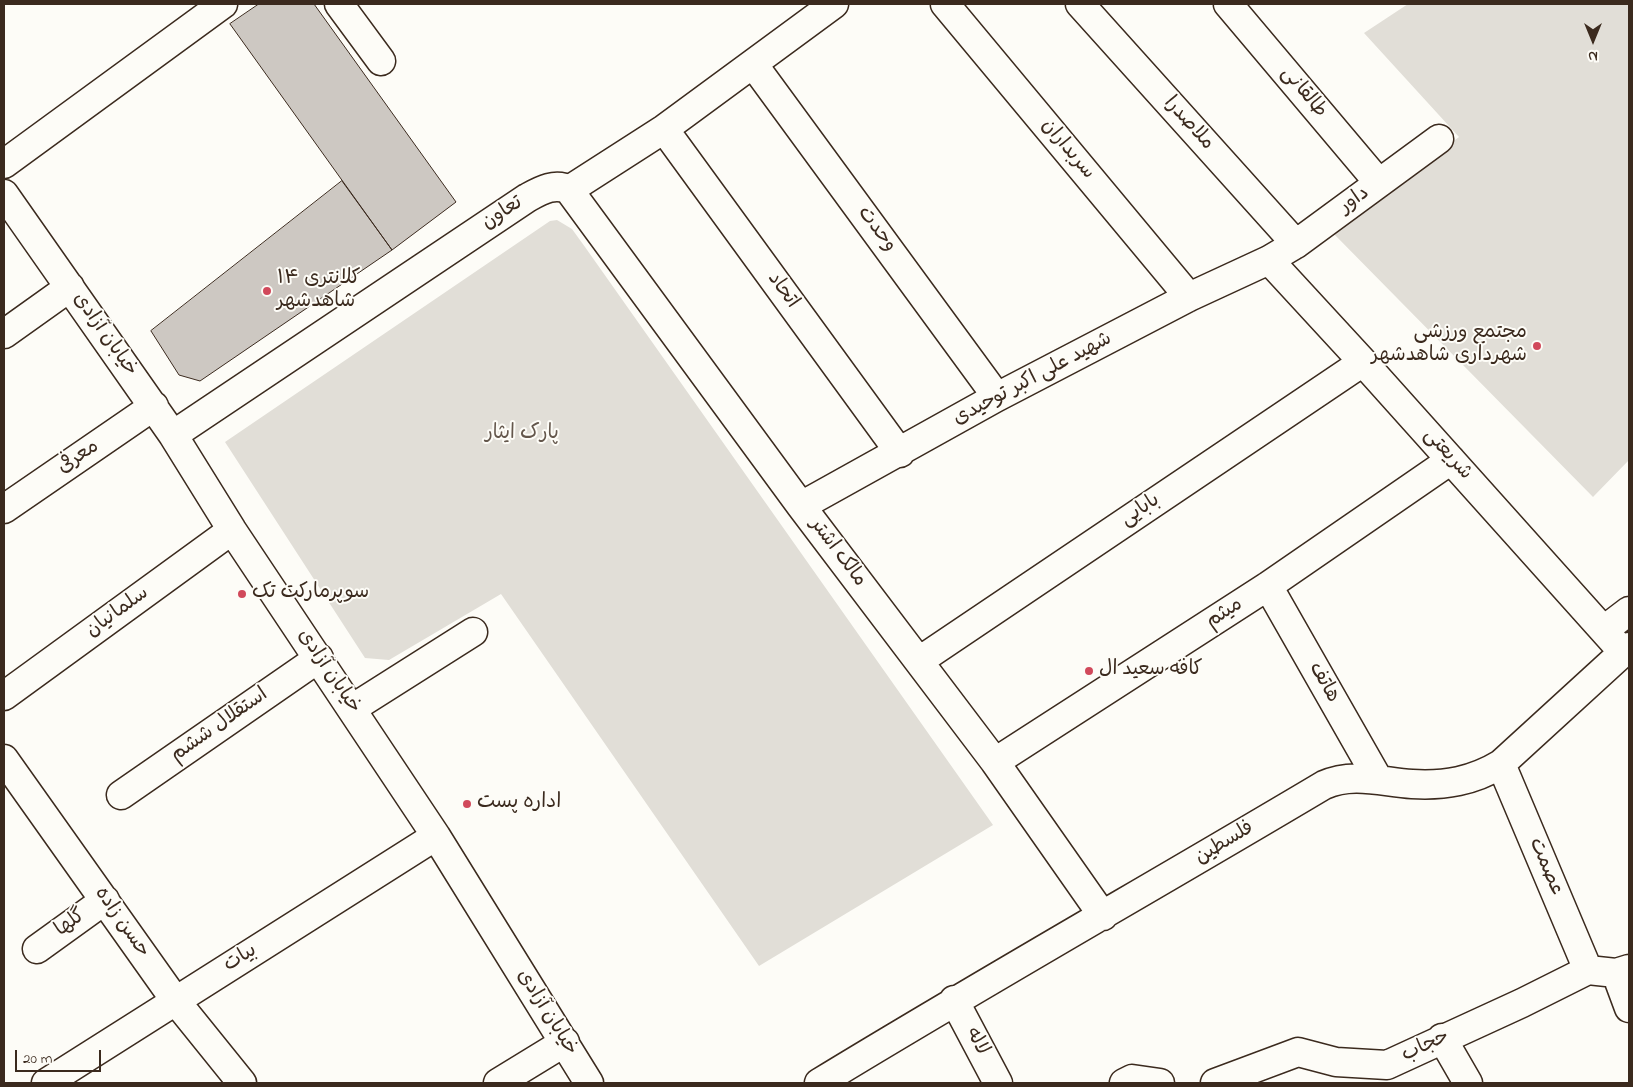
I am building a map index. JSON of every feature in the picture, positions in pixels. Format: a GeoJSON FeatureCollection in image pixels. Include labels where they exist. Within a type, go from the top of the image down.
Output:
{"type":"FeatureCollection","features":[{"type":"Feature","properties":{"kind":"street"},"geometry":{"type":"LineString","coordinates":[[4,164],[223,4]]}},
{"type":"Feature","properties":{"kind":"street"},"geometry":{"type":"LineString","coordinates":[[339,4],[382,61]]}},
{"type":"Feature","properties":{"kind":"street"},"geometry":{"type":"LineString","coordinates":[[569,190],[664,129],[834,4]]}},
{"type":"Feature","properties":{"kind":"street","name":"سربداران"},"geometry":{"type":"LineString","coordinates":[[945,4],[1189,297]]}},
{"type":"Feature","properties":{"kind":"street","name":"ملاصدرا"},"geometry":{"type":"LineString","coordinates":[[1080,4],[1296,244]]}},
{"type":"Feature","properties":{"kind":"street","name":"طالقانی"},"geometry":{"type":"LineString","coordinates":[[1228,4],[1379,183]]}},
{"type":"Feature","properties":{"kind":"street","name":"وحدت"},"geometry":{"type":"LineString","coordinates":[[754,64],[997,397]]}},
{"type":"Feature","properties":{"kind":"street","name":"اتحاد"},"geometry":{"type":"LineString","coordinates":[[664,129],[900,453]]}},
{"type":"Feature","properties":{"kind":"street","name":"داور"},"geometry":{"type":"LineString","coordinates":[[1269,260],[1296,244],[1439,139]]}},
{"type":"Feature","properties":{"kind":"street","name":"تعاون"},"geometry":{"type":"LineString","coordinates":[[173,435],[527,198],[555,187],[563,186],[569,190]]}},
{"type":"Feature","properties":{"kind":"street","name":"مالک اشتر"},"geometry":{"type":"LineString","coordinates":[[569,190],[801,506],[995,762],[1103,916]]}},
{"type":"Feature","properties":{"kind":"street","name":"خیابان آزادی"},"geometry":{"type":"LineString","coordinates":[[4,194],[154,406],[232,530],[353,708],[436,836],[589,1083]]}},
{"type":"Feature","properties":{"kind":"street","name":"شهید علی اکبر توحیدی"},"geometry":{"type":"LineString","coordinates":[[801,506],[900,453],[997,397],[1189,297],[1269,260]]}},
{"type":"Feature","properties":{"kind":"street","name":"شریعتی"},"geometry":{"type":"LineString","coordinates":[[1269,260],[1604,630],[1626,649]]}},
{"type":"Feature","properties":{"kind":"street"},"geometry":{"type":"LineString","coordinates":[[4,334],[70,288]]}},
{"type":"Feature","properties":{"kind":"street","name":"بابایی"},"geometry":{"type":"LineString","coordinates":[[918,661],[1363,362]]}},
{"type":"Feature","properties":{"kind":"street","name":"معرفی"},"geometry":{"type":"LineString","coordinates":[[4,509],[154,406]]}},
{"type":"Feature","properties":{"kind":"street","name":"میثم"},"geometry":{"type":"LineString","coordinates":[[995,762],[1268,586],[1451,460]]}},
{"type":"Feature","properties":{"kind":"street","name":"سلمانیان"},"geometry":{"type":"LineString","coordinates":[[4,696],[232,530]]}},
{"type":"Feature","properties":{"kind":"street","name":"هاتف"},"geometry":{"type":"LineString","coordinates":[[1268,586],[1378,779]]}},
{"type":"Feature","properties":{"kind":"street"},"geometry":{"type":"LineString","coordinates":[[1604,630],[1629,611]]}},
{"type":"Feature","properties":{"kind":"street"},"geometry":{"type":"LineString","coordinates":[[353,708],[474,632]]}},
{"type":"Feature","properties":{"kind":"street","name":"فلسطین"},"geometry":{"type":"LineString","coordinates":[[819,1083],[954,1000],[1103,916],[1324,785],[1346,778],[1378,779],[1411,784],[1456,783],[1486,774],[1502,764],[1626,649]]}},
{"type":"Feature","properties":{"kind":"street","name":"استقلال ششم"},"geometry":{"type":"LineString","coordinates":[[121,795],[319,658]]}},
{"type":"Feature","properties":{"kind":"street","name":"حسن زاده"},"geometry":{"type":"LineString","coordinates":[[4,759],[11,787],[105,900],[175,1000],[242,1083]]}},
{"type":"Feature","properties":{"kind":"street","name":"عصمت"},"geometry":{"type":"LineString","coordinates":[[1502,764],[1588,970]]}},
{"type":"Feature","properties":{"kind":"street","name":"بیات"},"geometry":{"type":"LineString","coordinates":[[46,1083],[436,836]]}},
{"type":"Feature","properties":{"kind":"street","name":"گلها"},"geometry":{"type":"LineString","coordinates":[[37,949],[105,900]]}},
{"type":"Feature","properties":{"kind":"street"},"geometry":{"type":"LineString","coordinates":[[1588,970],[1622,971],[1629,1008]]}},
{"type":"Feature","properties":{"kind":"street","name":"حجاب"},"geometry":{"type":"LineString","coordinates":[[1215,1083],[1298,1052],[1336,1062],[1387,1065],[1442,1038],[1522,1003],[1588,970]]}},
{"type":"Feature","properties":{"kind":"street","name":"لاله"},"geometry":{"type":"LineString","coordinates":[[954,1000],[998,1083]]}},
{"type":"Feature","properties":{"kind":"street"},"geometry":{"type":"LineString","coordinates":[[1442,1038],[1468,1083]]}},
{"type":"Feature","properties":{"kind":"street"},"geometry":{"type":"LineString","coordinates":[[498,1083],[565,1042]]}},
{"type":"Feature","properties":{"kind":"street"},"geometry":{"type":"LineString","coordinates":[[1130,1082],[1160,1083]]}},
{"type":"Feature","properties":{"kind":"green space","name":"مجتمع ورزشی شهرداری شاهد‌شهر"},"geometry":{"type":"Polygon","coordinates":[[[1408,4],[1629,4],[1629,460],[1593,497],[1332,232],[1459,137],[1364,33],[1408,4]]]}},
{"type":"Feature","properties":{"kind":"green space","name":"پارک ایثار"},"geometry":{"type":"Polygon","coordinates":[[[557,220],[572,229],[585,247],[993,825],[759,966],[501,594],[389,660],[365,658],[225,442],[550,221],[557,220]]]}},
{"type":"Feature","properties":{"kind":"building"},"geometry":{"type":"Polygon","coordinates":[[[259,4],[314,4],[456,202],[392,250],[230,24],[259,4]]]}},
{"type":"Feature","properties":{"kind":"building","name":"کلانتری ۱۴ شاهد‌شهر"},"geometry":{"type":"Polygon","coordinates":[[[342,181],[392,250],[200,381],[179,375],[151,331],[342,181]]]}},
{"type":"Feature","properties":{"kind":"place","name":"کلانتری ۱۴ شاهد‌شهر"},"geometry":{"type":"Point","coordinates":[267,291]}},
{"type":"Feature","properties":{"kind":"place","name":"مجتمع ورزشی شهرداری شاهد‌شهر"},"geometry":{"type":"Point","coordinates":[1537,346]}},
{"type":"Feature","properties":{"kind":"place","name":"سوپرمارکت تک"},"geometry":{"type":"Point","coordinates":[242,594]}},
{"type":"Feature","properties":{"kind":"place","name":"کافه سعید ال"},"geometry":{"type":"Point","coordinates":[1089,671]}},
{"type":"Feature","properties":{"kind":"place","name":"اداره پست"},"geometry":{"type":"Point","coordinates":[467,804]}}]}
